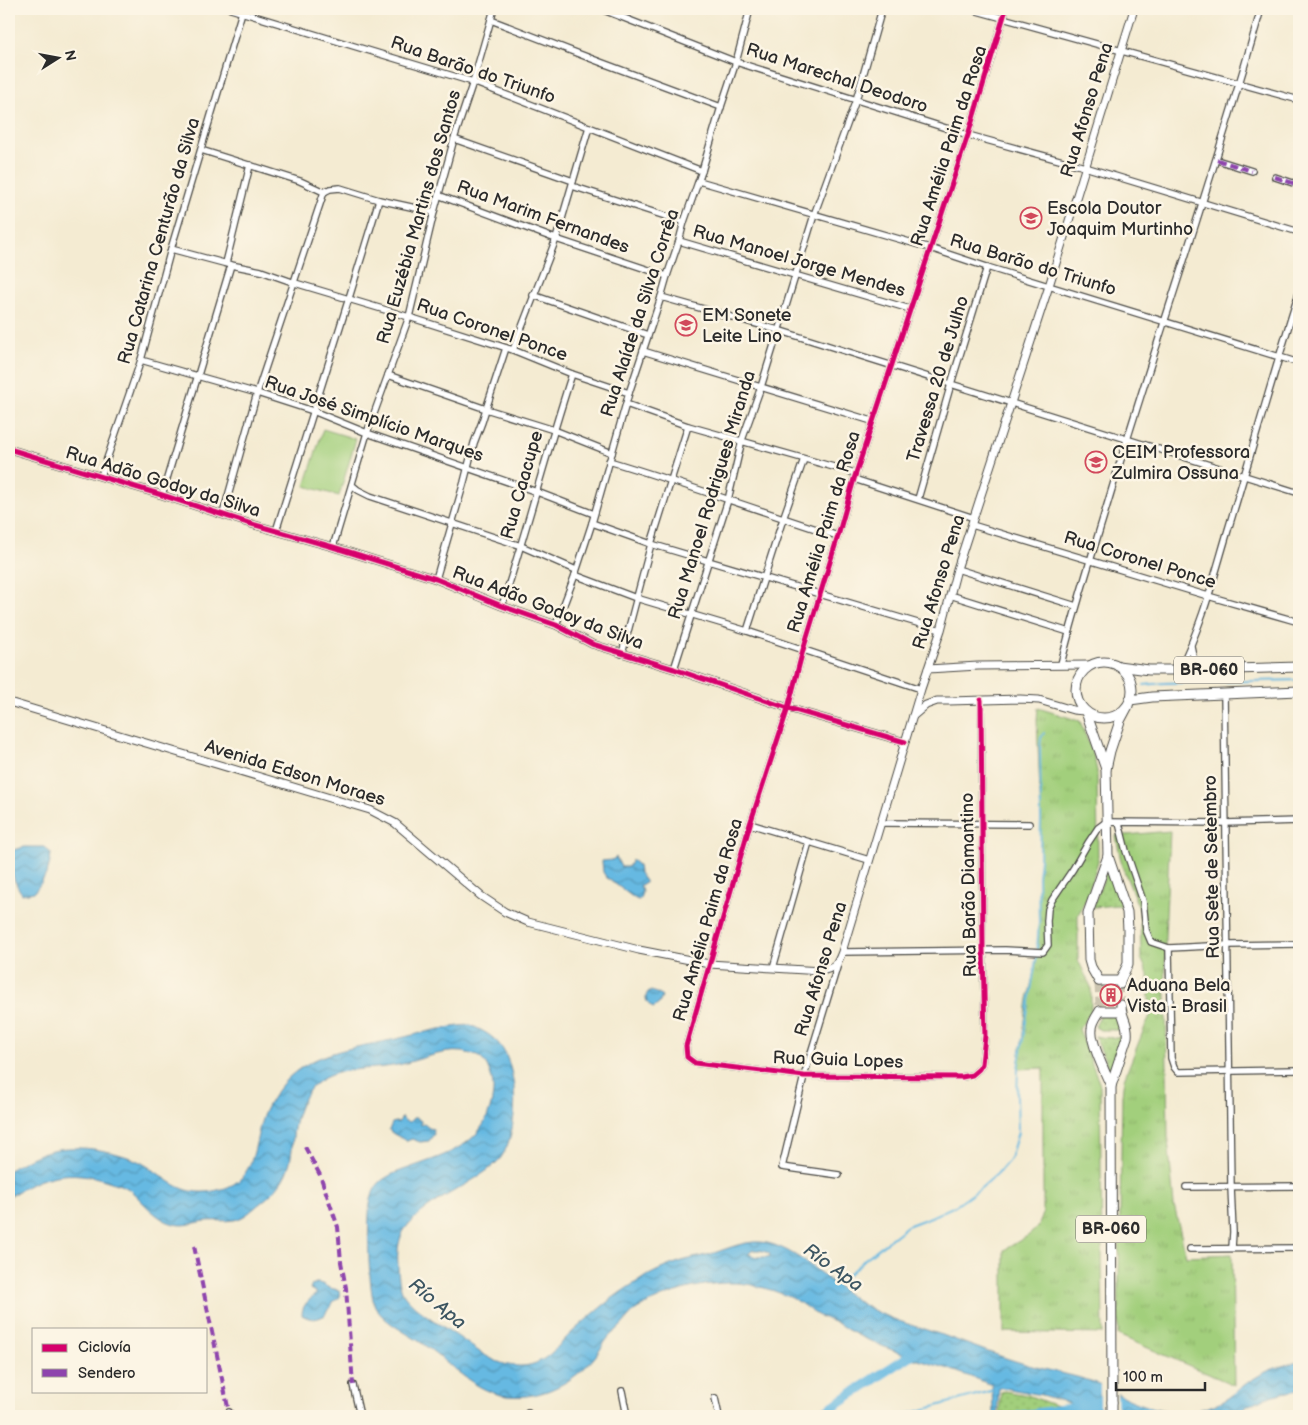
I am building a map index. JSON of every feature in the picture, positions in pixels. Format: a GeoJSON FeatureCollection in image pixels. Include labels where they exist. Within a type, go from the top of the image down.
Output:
{"type":"FeatureCollection","features":[{"type":"Feature","properties":{"kind":"main road","name":"BR-060"},"geometry":{"type":"LineString","coordinates":[[1091,665],[1105,662],[1118,666],[1149,670],[1299,667]]}},
{"type":"Feature","properties":{"kind":"main road"},"geometry":{"type":"LineString","coordinates":[[1091,665],[1085,669],[1076,682],[1076,698],[1079,705],[1085,711],[1106,769]]}},
{"type":"Feature","properties":{"kind":"main road"},"geometry":{"type":"LineString","coordinates":[[1108,856],[1088,912],[1089,960],[1100,983],[1120,983],[1129,957],[1127,912],[1108,856],[1106,769],[1120,721],[1129,703],[1132,684],[1124,670],[1118,666]]}},
{"type":"Feature","properties":{"kind":"main road","name":"BR-060"},"geometry":{"type":"LineString","coordinates":[[1085,711],[1092,716],[1108,718],[1122,712],[1129,703],[1152,697],[1299,692]]}},
{"type":"Feature","properties":{"kind":"main road","name":"BR-060"},"geometry":{"type":"LineString","coordinates":[[1111,1086],[1092,1039],[1093,1022],[1100,1008],[1120,1008],[1127,1022],[1128,1030],[1111,1086],[1112,1416]]}},
{"type":"Feature","properties":{"kind":"street","name":"Rua Barão do Triunfo"},"geometry":{"type":"LineString","coordinates":[[231,9],[473,82],[702,171]]}},
{"type":"Feature","properties":{"kind":"street","name":"Rua Euzébia Martins dos Santos"},"geometry":{"type":"LineString","coordinates":[[332,547],[367,433],[409,317],[438,196],[494,9]]}},
{"type":"Feature","properties":{"kind":"street","name":"Rua Marechal Deodoro"},"geometry":{"type":"LineString","coordinates":[[601,9],[736,62],[968,135],[1085,167],[1299,232]]}},
{"type":"Feature","properties":{"kind":"street","name":"Rua Alaíde da Silva Corrêa"},"geometry":{"type":"LineString","coordinates":[[556,626],[592,523],[629,393],[699,181],[736,62],[750,9]]}},
{"type":"Feature","properties":{"kind":"street","name":"Rua Manoel Rodrigues Miranda"},"geometry":{"type":"LineString","coordinates":[[674,669],[728,500],[742,440],[761,387],[814,215],[856,100],[882,9]]}},
{"type":"Feature","properties":{"kind":"street"},"geometry":{"type":"LineString","coordinates":[[970,9],[1299,100]]}},
{"type":"Feature","properties":{"kind":"street","name":"Rua Amélia Paim da Rosa"},"geometry":{"type":"LineString","coordinates":[[695,1063],[687,1057],[686,1046],[750,824],[788,708],[819,595],[872,421],[968,135],[1006,9]]}},
{"type":"Feature","properties":{"kind":"street","name":"Rua Afonso Pena"},"geometry":{"type":"LineString","coordinates":[[838,1175],[782,1167],[804,1076],[904,742],[941,630],[957,569],[1049,286],[1134,9]]}},
{"type":"Feature","properties":{"kind":"street"},"geometry":{"type":"LineString","coordinates":[[1061,664],[1076,606],[1240,84],[1261,9]]}},
{"type":"Feature","properties":{"kind":"street","name":"Rua Catarina Centurão da Silva"},"geometry":{"type":"LineString","coordinates":[[101,476],[141,360],[242,12]]}},
{"type":"Feature","properties":{"kind":"street"},"geometry":{"type":"LineString","coordinates":[[491,20],[721,106]]}},
{"type":"Feature","properties":{"kind":"street"},"geometry":{"type":"LineString","coordinates":[[513,350],[556,239],[589,128]]}},
{"type":"Feature","properties":{"kind":"street"},"geometry":{"type":"LineString","coordinates":[[454,139],[684,222]]}},
{"type":"Feature","properties":{"kind":"street","name":"Rua Marim Fernandes"},"geometry":{"type":"LineString","coordinates":[[201,150],[300,181],[324,192],[340,188],[378,200],[434,212]]}},
{"type":"Feature","properties":{"kind":"street"},"geometry":{"type":"LineString","coordinates":[[1216,160],[1252,171]]}},
{"type":"Feature","properties":{"kind":"street"},"geometry":{"type":"LineString","coordinates":[[162,495],[228,264],[250,165]]}},
{"type":"Feature","properties":{"kind":"street"},"geometry":{"type":"LineString","coordinates":[[1274,177],[1299,185]]}},
{"type":"Feature","properties":{"kind":"street","name":"Rua Barão do Triunfo"},"geometry":{"type":"LineString","coordinates":[[699,181],[930,248],[986,268],[1299,364]]}},
{"type":"Feature","properties":{"kind":"street"},"geometry":{"type":"LineString","coordinates":[[223,514],[258,393],[324,192]]}},
{"type":"Feature","properties":{"kind":"street","name":"Rua Marim Fernandes"},"geometry":{"type":"LineString","coordinates":[[438,196],[556,239],[667,276]]}},
{"type":"Feature","properties":{"kind":"street"},"geometry":{"type":"LineString","coordinates":[[276,531],[350,298],[378,200]]}},
{"type":"Feature","properties":{"kind":"street","name":"Rua Manoel Jorge Mendes"},"geometry":{"type":"LineString","coordinates":[[679,241],[910,309]]}},
{"type":"Feature","properties":{"kind":"street","name":"Rua Coronel Ponce"},"geometry":{"type":"LineString","coordinates":[[172,249],[261,271],[295,283],[350,298],[513,350],[572,374],[629,393]]}},
{"type":"Feature","properties":{"kind":"street","name":"Travessa 20 de Julho"},"geometry":{"type":"LineString","coordinates":[[918,499],[986,268]]}},
{"type":"Feature","properties":{"kind":"street"},"geometry":{"type":"LineString","coordinates":[[1179,670],[1191,646],[1208,596],[1299,293]]}},
{"type":"Feature","properties":{"kind":"street"},"geometry":{"type":"LineString","coordinates":[[533,295],[648,335]]}},
{"type":"Feature","properties":{"kind":"street"},"geometry":{"type":"LineString","coordinates":[[661,297],[778,330],[1299,493]]}},
{"type":"Feature","properties":{"kind":"street"},"geometry":{"type":"LineString","coordinates":[[436,579],[486,408],[506,348]]}},
{"type":"Feature","properties":{"kind":"street"},"geometry":{"type":"LineString","coordinates":[[643,351],[872,421]]}},
{"type":"Feature","properties":{"kind":"street","name":"Rua José Simplício Marques"},"geometry":{"type":"LineString","coordinates":[[141,360],[258,393],[313,411],[367,433],[537,492],[594,514]]}},
{"type":"Feature","properties":{"kind":"street","name":"Rua Caacupe"},"geometry":{"type":"LineString","coordinates":[[502,606],[572,374]]}},
{"type":"Feature","properties":{"kind":"street"},"geometry":{"type":"LineString","coordinates":[[388,375],[554,430],[612,453]]}},
{"type":"Feature","properties":{"kind":"street","name":"Rua Coronel Ponce"},"geometry":{"type":"LineString","coordinates":[[626,404],[688,426],[742,440],[855,476],[973,521],[1091,560],[1299,622]]}},
{"type":"Feature","properties":{"kind":"street"},"geometry":{"type":"LineString","coordinates":[[622,654],[651,544],[688,426]]}},
{"type":"Feature","properties":{"kind":"street","name":"Rua Adão Godoy da Silva"},"geometry":{"type":"LineString","coordinates":[[9,448],[248,523],[436,579],[556,626],[592,644],[674,669],[788,708],[904,742]]}},
{"type":"Feature","properties":{"kind":"street"},"geometry":{"type":"LineString","coordinates":[[747,631],[804,459]]}},
{"type":"Feature","properties":{"kind":"street"},"geometry":{"type":"LineString","coordinates":[[609,461],[672,480],[838,536]]}},
{"type":"Feature","properties":{"kind":"street"},"geometry":{"type":"LineString","coordinates":[[352,485],[370,496],[521,546],[636,598],[747,631],[921,688]]}},
{"type":"Feature","properties":{"kind":"street"},"geometry":{"type":"LineString","coordinates":[[592,523],[651,544],[941,630]]}},
{"type":"Feature","properties":{"kind":"street"},"geometry":{"type":"LineString","coordinates":[[957,569],[1076,606]]}},
{"type":"Feature","properties":{"kind":"street"},"geometry":{"type":"LineString","coordinates":[[950,595],[1069,632]]}},
{"type":"Feature","properties":{"kind":"street"},"geometry":{"type":"LineString","coordinates":[[1191,646],[1194,660],[1199,670]]}},
{"type":"Feature","properties":{"kind":"street"},"geometry":{"type":"LineString","coordinates":[[928,668],[1061,664],[1091,665]]}},
{"type":"Feature","properties":{"kind":"street","name":"Rua Sete de Setembro"},"geometry":{"type":"LineString","coordinates":[[1224,694],[1232,1248]]}},
{"type":"Feature","properties":{"kind":"street","name":"Rua Barão Diamantino"},"geometry":{"type":"LineString","coordinates":[[979,1069],[982,1064],[985,1036],[981,700]]}},
{"type":"Feature","properties":{"kind":"street"},"geometry":{"type":"LineString","coordinates":[[913,716],[926,705],[937,701],[1038,700],[1073,710],[1085,711]]}},
{"type":"Feature","properties":{"kind":"street","name":"Avenida Edson Moraes"},"geometry":{"type":"LineString","coordinates":[[9,702],[370,810],[395,822],[480,896],[505,912],[528,922],[639,950],[709,964],[821,971],[830,969],[838,964]]}},
{"type":"Feature","properties":{"kind":"street"},"geometry":{"type":"LineString","coordinates":[[842,952],[1015,950],[1040,952],[1045,950],[1048,945],[1048,909],[1052,900],[1098,828],[1106,822],[1225,823],[1299,821]]}},
{"type":"Feature","properties":{"kind":"street"},"geometry":{"type":"LineString","coordinates":[[880,823],[1029,824]]}},
{"type":"Feature","properties":{"kind":"street"},"geometry":{"type":"LineString","coordinates":[[1119,823],[1126,851],[1143,901],[1147,936],[1151,942],[1168,948],[1299,944]]}},
{"type":"Feature","properties":{"kind":"street"},"geometry":{"type":"LineString","coordinates":[[750,824],[869,860]]}},
{"type":"Feature","properties":{"kind":"street"},"geometry":{"type":"LineString","coordinates":[[773,968],[809,842]]}},
{"type":"Feature","properties":{"kind":"street"},"geometry":{"type":"LineString","coordinates":[[1168,948],[1171,1058],[1174,1068],[1178,1072],[1299,1070]]}},
{"type":"Feature","properties":{"kind":"street","name":"Rua Guia Lopes"},"geometry":{"type":"LineString","coordinates":[[695,1063],[804,1076],[962,1077],[972,1075],[979,1069]]}},
{"type":"Feature","properties":{"kind":"street"},"geometry":{"type":"LineString","coordinates":[[1186,1187],[1299,1186]]}},
{"type":"Feature","properties":{"kind":"street"},"geometry":{"type":"LineString","coordinates":[[1190,1249],[1299,1248]]}},
{"type":"Feature","properties":{"kind":"street"},"geometry":{"type":"LineString","coordinates":[[354,1384],[360,1416]]}},
{"type":"Feature","properties":{"kind":"street"},"geometry":{"type":"LineString","coordinates":[[622,1391],[626,1416]]}},
{"type":"Feature","properties":{"kind":"street"},"geometry":{"type":"LineString","coordinates":[[715,1398],[719,1416]]}},
{"type":"Feature","properties":{"kind":"green space"},"geometry":{"type":"Polygon","coordinates":[[[323,429],[356,439],[339,496],[305,486],[323,429]]]}},
{"type":"Feature","properties":{"kind":"green space"},"geometry":{"type":"Polygon","coordinates":[[[1038,708],[1080,721],[1094,757],[1097,771],[1098,861],[1088,895],[1078,915],[1078,960],[1091,987],[1091,1012],[1079,1029],[1100,1085],[1103,1334],[1004,1332],[1004,1250],[1029,1235],[1038,1227],[1043,1214],[1043,1068],[1018,1069],[1028,999],[1037,958],[1039,922],[1038,877],[1041,819],[1038,708]]]}},
{"type":"Feature","properties":{"kind":"green space"},"geometry":{"type":"Polygon","coordinates":[[[1170,831],[1165,937],[1168,1140],[1174,1205],[1186,1256],[1232,1254],[1234,1385],[1118,1335],[1122,1095],[1124,1079],[1150,1016],[1148,974],[1141,958],[1140,911],[1122,866],[1116,836],[1170,831]]]}},
{"type":"Feature","properties":{"kind":"green space"},"geometry":{"type":"Polygon","coordinates":[[[1107,870],[1122,907],[1118,905],[1093,907],[1107,870]]]}},
{"type":"Feature","properties":{"kind":"green space"},"geometry":{"type":"Polygon","coordinates":[[[1101,1012],[1117,1012],[1123,1025],[1119,1030],[1100,1030],[1095,1027],[1101,1012]]]}},
{"type":"Feature","properties":{"kind":"green space"},"geometry":{"type":"Polygon","coordinates":[[[1124,1034],[1110,1072],[1095,1036],[1106,1038],[1124,1034]]]}},
{"type":"Feature","properties":{"kind":"green space"},"geometry":{"type":"Polygon","coordinates":[[[1001,1392],[1027,1395],[1076,1413],[1082,1412],[1090,1416],[1064,1416],[1050,1413],[1042,1416],[999,1416],[1001,1392]]]}},
{"type":"Feature","properties":{"kind":"water"},"geometry":{"type":"Polygon","coordinates":[[[25,847],[44,847],[51,853],[48,869],[41,883],[34,892],[22,894],[16,884],[11,862],[13,850],[25,847]]]}},
{"type":"Feature","properties":{"kind":"water"},"geometry":{"type":"Polygon","coordinates":[[[616,857],[621,867],[628,867],[632,860],[638,865],[639,873],[645,881],[645,883],[640,885],[642,892],[640,899],[634,898],[606,877],[603,872],[602,861],[612,860],[616,857]]]}},
{"type":"Feature","properties":{"kind":"water"},"geometry":{"type":"Polygon","coordinates":[[[649,991],[662,997],[659,1004],[653,1008],[646,1000],[649,991]]]}},
{"type":"Feature","properties":{"kind":"water"},"geometry":{"type":"Polygon","coordinates":[[[470,1025],[488,1034],[500,1045],[508,1060],[515,1099],[511,1132],[505,1151],[496,1163],[481,1175],[432,1205],[408,1225],[403,1232],[399,1244],[398,1275],[402,1291],[411,1303],[493,1360],[520,1366],[542,1360],[610,1300],[644,1278],[682,1261],[743,1244],[760,1242],[789,1251],[847,1294],[883,1315],[1018,1362],[1094,1382],[1126,1398],[1153,1408],[1181,1412],[1210,1406],[1228,1398],[1248,1382],[1266,1372],[1299,1362],[1299,1390],[1273,1395],[1248,1406],[1235,1416],[1112,1416],[1042,1395],[999,1387],[997,1416],[993,1416],[992,1385],[946,1368],[911,1358],[873,1342],[819,1316],[796,1300],[779,1293],[751,1285],[726,1283],[682,1290],[638,1308],[606,1340],[585,1367],[575,1376],[553,1389],[528,1396],[501,1395],[490,1392],[462,1375],[427,1347],[380,1314],[373,1301],[371,1289],[368,1241],[369,1213],[371,1198],[376,1187],[390,1175],[439,1157],[464,1144],[484,1124],[490,1110],[493,1088],[492,1078],[486,1063],[479,1057],[463,1052],[436,1054],[392,1066],[347,1071],[329,1076],[315,1084],[309,1090],[298,1112],[286,1174],[276,1189],[249,1213],[238,1219],[206,1221],[186,1225],[174,1224],[155,1214],[125,1187],[81,1175],[56,1176],[44,1179],[21,1189],[9,1197],[9,1170],[42,1153],[63,1148],[86,1148],[122,1155],[142,1163],[174,1184],[192,1191],[213,1191],[228,1187],[238,1181],[250,1163],[266,1109],[278,1090],[305,1065],[338,1051],[433,1030],[470,1025]],[[753,1250],[748,1254],[757,1257],[770,1256],[769,1253],[753,1250]]]}},
{"type":"Feature","properties":{"kind":"water"},"geometry":{"type":"Polygon","coordinates":[[[402,1117],[405,1121],[410,1122],[413,1118],[417,1118],[421,1121],[421,1125],[424,1124],[433,1129],[434,1134],[429,1141],[420,1142],[412,1139],[407,1141],[395,1135],[389,1130],[392,1123],[398,1123],[402,1117]]]}},
{"type":"Feature","properties":{"kind":"water"},"geometry":{"type":"Polygon","coordinates":[[[316,1283],[339,1290],[340,1297],[333,1302],[325,1315],[311,1319],[302,1315],[302,1311],[307,1302],[317,1293],[310,1289],[316,1283]]]}},
{"type":"Feature","properties":{"kind":"pier"},"geometry":{"type":"Polygon","coordinates":[[[1100,1382],[1117,1391],[1118,1416],[1100,1415],[1100,1382]]]}},
{"type":"Feature","properties":{"kind":"waterway"},"geometry":{"type":"LineString","coordinates":[[1144,685],[1299,680]]}},
{"type":"Feature","properties":{"kind":"waterway"},"geometry":{"type":"LineString","coordinates":[[1037,949],[1041,819],[1040,747],[1041,738],[1044,733]]}},
{"type":"Feature","properties":{"kind":"waterway"},"geometry":{"type":"LineString","coordinates":[[835,1287],[865,1259],[907,1226],[957,1205],[981,1188],[1010,1159],[1018,1132],[1018,1069],[1037,954]]}},
{"type":"Feature","properties":{"kind":"waterway","name":"Río Apa"},"geometry":{"type":"LineString","coordinates":[[818,1416],[920,1349]]}},
{"type":"Feature","properties":{"kind":"waterway"},"geometry":{"type":"LineString","coordinates":[[901,1416],[994,1390]]}},
{"type":"Feature","properties":{"kind":"waterway","name":"Río Apa"},"geometry":{"type":"LineString","coordinates":[[1019,1416],[1094,1405]]}},
{"type":"Feature","properties":{"kind":"tunnel"},"geometry":{"type":"LineString","coordinates":[[1099,984],[1100,1005]]}},
{"type":"Feature","properties":{"kind":"tunnel"},"geometry":{"type":"LineString","coordinates":[[1120,984],[1121,1005]]}},
{"type":"Feature","properties":{"kind":"marked path"},"geometry":{"type":"LineString","coordinates":[[1217,160],[1252,171]]}},
{"type":"Feature","properties":{"kind":"marked path"},"geometry":{"type":"LineString","coordinates":[[1275,177],[1299,185]]}},
{"type":"Feature","properties":{"kind":"marked path"},"geometry":{"type":"LineString","coordinates":[[305,1147],[320,1175],[338,1227],[341,1262],[346,1288],[353,1385]]}},
{"type":"Feature","properties":{"kind":"marked path"},"geometry":{"type":"LineString","coordinates":[[194,1246],[229,1412]]}},
{"type":"Feature","properties":{"kind":"cycle path"},"geometry":{"type":"LineString","coordinates":[[981,700],[985,1036],[982,1064],[979,1069],[972,1075],[962,1077],[804,1076],[695,1063],[687,1057],[686,1046],[750,824],[788,708],[803,650],[854,479],[968,135],[1006,9]]}},
{"type":"Feature","properties":{"kind":"cycle path"},"geometry":{"type":"LineString","coordinates":[[9,449],[436,579],[502,606],[556,625],[592,644],[674,669],[788,708],[905,742]]}},
{"type":"Feature","properties":{"kind":"place","name":"Escola Doutor Joaquim Murtinho"},"geometry":{"type":"Point","coordinates":[1031,218]}},
{"type":"Feature","properties":{"kind":"place","name":"EM Sonete Leite Lino"},"geometry":{"type":"Point","coordinates":[686,325]}},
{"type":"Feature","properties":{"kind":"place","name":"CEIM Professora Zulmira Ossuna"},"geometry":{"type":"Point","coordinates":[1096,462]}},
{"type":"Feature","properties":{"kind":"place","name":"Aduana Bela Vista - Brasil"},"geometry":{"type":"Point","coordinates":[1111,995]}}]}
